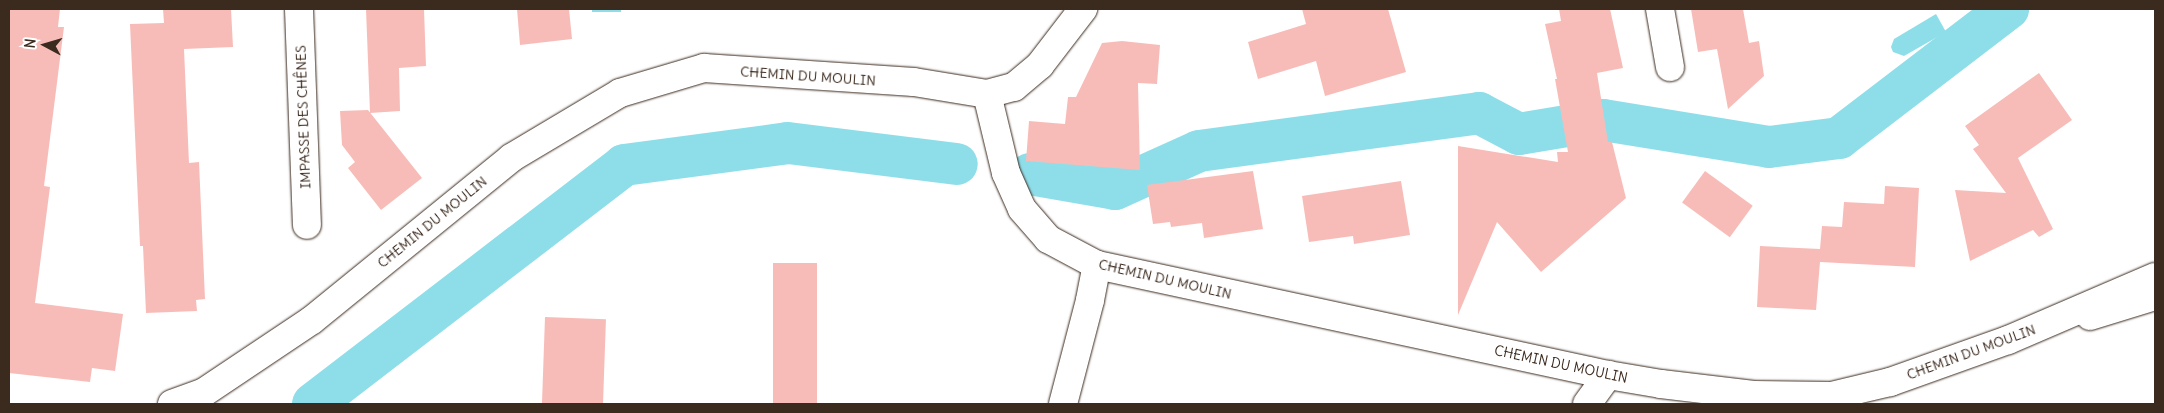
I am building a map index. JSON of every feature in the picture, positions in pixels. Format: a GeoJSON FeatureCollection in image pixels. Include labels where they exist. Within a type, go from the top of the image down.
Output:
{"type":"FeatureCollection","features":[{"type":"Feature","properties":{"kind":"street","name":"IMPASSE DES CHÊNES"},"geometry":{"type":"LineString","coordinates":[[299,9],[307,225]]}},
{"type":"Feature","properties":{"kind":"street"},"geometry":{"type":"LineString","coordinates":[[987,94],[1014,87],[1040,65],[1083,9]]}},
{"type":"Feature","properties":{"kind":"street"},"geometry":{"type":"LineString","coordinates":[[1660,9],[1670,67]]}},
{"type":"Feature","properties":{"kind":"street","name":"CHEMIN DU MOULIN"},"geometry":{"type":"LineString","coordinates":[[172,404],[203,393],[312,320],[511,158],[620,93],[704,68],[914,82],[987,94],[1006,173],[1022,209],[1048,239],[1097,265],[1608,375],[1753,395],[1833,400],[2008,340],[2155,277]]}},
{"type":"Feature","properties":{"kind":"street"},"geometry":{"type":"LineString","coordinates":[[1063,404],[1090,300],[1097,265]]}},
{"type":"Feature","properties":{"kind":"street"},"geometry":{"type":"LineString","coordinates":[[2008,340],[2155,296]]}},
{"type":"Feature","properties":{"kind":"street"},"geometry":{"type":"LineString","coordinates":[[1587,404],[1608,375]]}},
{"type":"Feature","properties":{"kind":"water"},"geometry":{"type":"Polygon","coordinates":[[[592,9],[621,9],[621,12],[592,12],[592,9]]]}},
{"type":"Feature","properties":{"kind":"water"},"geometry":{"type":"Polygon","coordinates":[[[1936,14],[1946,32],[1904,56],[1893,52],[1891,47],[1894,39],[1936,14]]]}},
{"type":"Feature","properties":{"kind":"building"},"geometry":{"type":"Polygon","coordinates":[[[9,9],[60,9],[58,27],[64,27],[44,186],[50,187],[35,303],[123,314],[115,371],[92,368],[90,382],[9,373],[9,9]]]}},
{"type":"Feature","properties":{"kind":"building"},"geometry":{"type":"Polygon","coordinates":[[[163,9],[231,9],[233,47],[184,49],[189,163],[199,162],[205,299],[196,300],[197,311],[146,313],[143,246],[140,246],[130,24],[164,23],[163,9]]]}},
{"type":"Feature","properties":{"kind":"building"},"geometry":{"type":"Polygon","coordinates":[[[366,9],[424,9],[426,66],[399,68],[400,111],[370,113],[366,9]]]}},
{"type":"Feature","properties":{"kind":"building"},"geometry":{"type":"Polygon","coordinates":[[[517,9],[569,9],[572,39],[520,45],[517,9]]]}},
{"type":"Feature","properties":{"kind":"building"},"geometry":{"type":"Polygon","coordinates":[[[1302,9],[1388,9],[1406,72],[1325,96],[1316,61],[1258,79],[1248,42],[1306,24],[1302,9]]]}},
{"type":"Feature","properties":{"kind":"building"},"geometry":{"type":"Polygon","coordinates":[[[1559,9],[1610,9],[1623,68],[1597,73],[1608,142],[1612,142],[1626,198],[1541,272],[1497,222],[1458,315],[1458,146],[1558,162],[1557,152],[1568,152],[1555,79],[1557,79],[1545,24],[1561,21],[1559,9]]]}},
{"type":"Feature","properties":{"kind":"building"},"geometry":{"type":"Polygon","coordinates":[[[1691,9],[1743,9],[1749,43],[1759,41],[1764,76],[1728,109],[1717,49],[1698,52],[1691,9]]]}},
{"type":"Feature","properties":{"kind":"building"},"geometry":{"type":"Polygon","coordinates":[[[1122,41],[1160,45],[1157,84],[1138,83],[1140,170],[1026,161],[1029,121],[1065,124],[1068,97],[1076,97],[1102,43],[1122,41]]]}},
{"type":"Feature","properties":{"kind":"building"},"geometry":{"type":"Polygon","coordinates":[[[2039,73],[2072,120],[2018,158],[2053,229],[2039,237],[2033,230],[1970,261],[1955,190],[2006,193],[1973,149],[1979,145],[1965,126],[2039,73]]]}},
{"type":"Feature","properties":{"kind":"building"},"geometry":{"type":"Polygon","coordinates":[[[368,110],[422,178],[381,210],[348,168],[355,162],[342,145],[340,111],[368,110]]]}},
{"type":"Feature","properties":{"kind":"building"},"geometry":{"type":"Polygon","coordinates":[[[1253,171],[1263,229],[1204,238],[1202,223],[1171,227],[1170,222],[1153,224],[1147,185],[1253,171]]]}},
{"type":"Feature","properties":{"kind":"building"},"geometry":{"type":"Polygon","coordinates":[[[1705,171],[1753,206],[1730,237],[1682,203],[1705,171]]]}},
{"type":"Feature","properties":{"kind":"building"},"geometry":{"type":"Polygon","coordinates":[[[1401,181],[1410,235],[1354,244],[1353,236],[1309,242],[1302,196],[1401,181]]]}},
{"type":"Feature","properties":{"kind":"building"},"geometry":{"type":"Polygon","coordinates":[[[1885,186],[1919,188],[1915,267],[1820,262],[1816,310],[1757,307],[1760,246],[1820,249],[1822,226],[1842,227],[1844,202],[1884,204],[1885,186]]]}},
{"type":"Feature","properties":{"kind":"building"},"geometry":{"type":"Polygon","coordinates":[[[773,263],[817,263],[817,404],[773,404],[773,263]]]}},
{"type":"Feature","properties":{"kind":"building"},"geometry":{"type":"Polygon","coordinates":[[[545,317],[606,319],[603,404],[542,404],[545,317]]]}},
{"type":"Feature","properties":{"kind":"waterway"},"geometry":{"type":"LineString","coordinates":[[1030,174],[1115,189],[1199,151],[1479,113],[1519,134],[1603,120],[1769,147],[1839,138],[2008,9]]}},
{"type":"Feature","properties":{"kind":"waterway"},"geometry":{"type":"LineString","coordinates":[[313,404],[624,165],[788,143],[957,164]]}}]}
